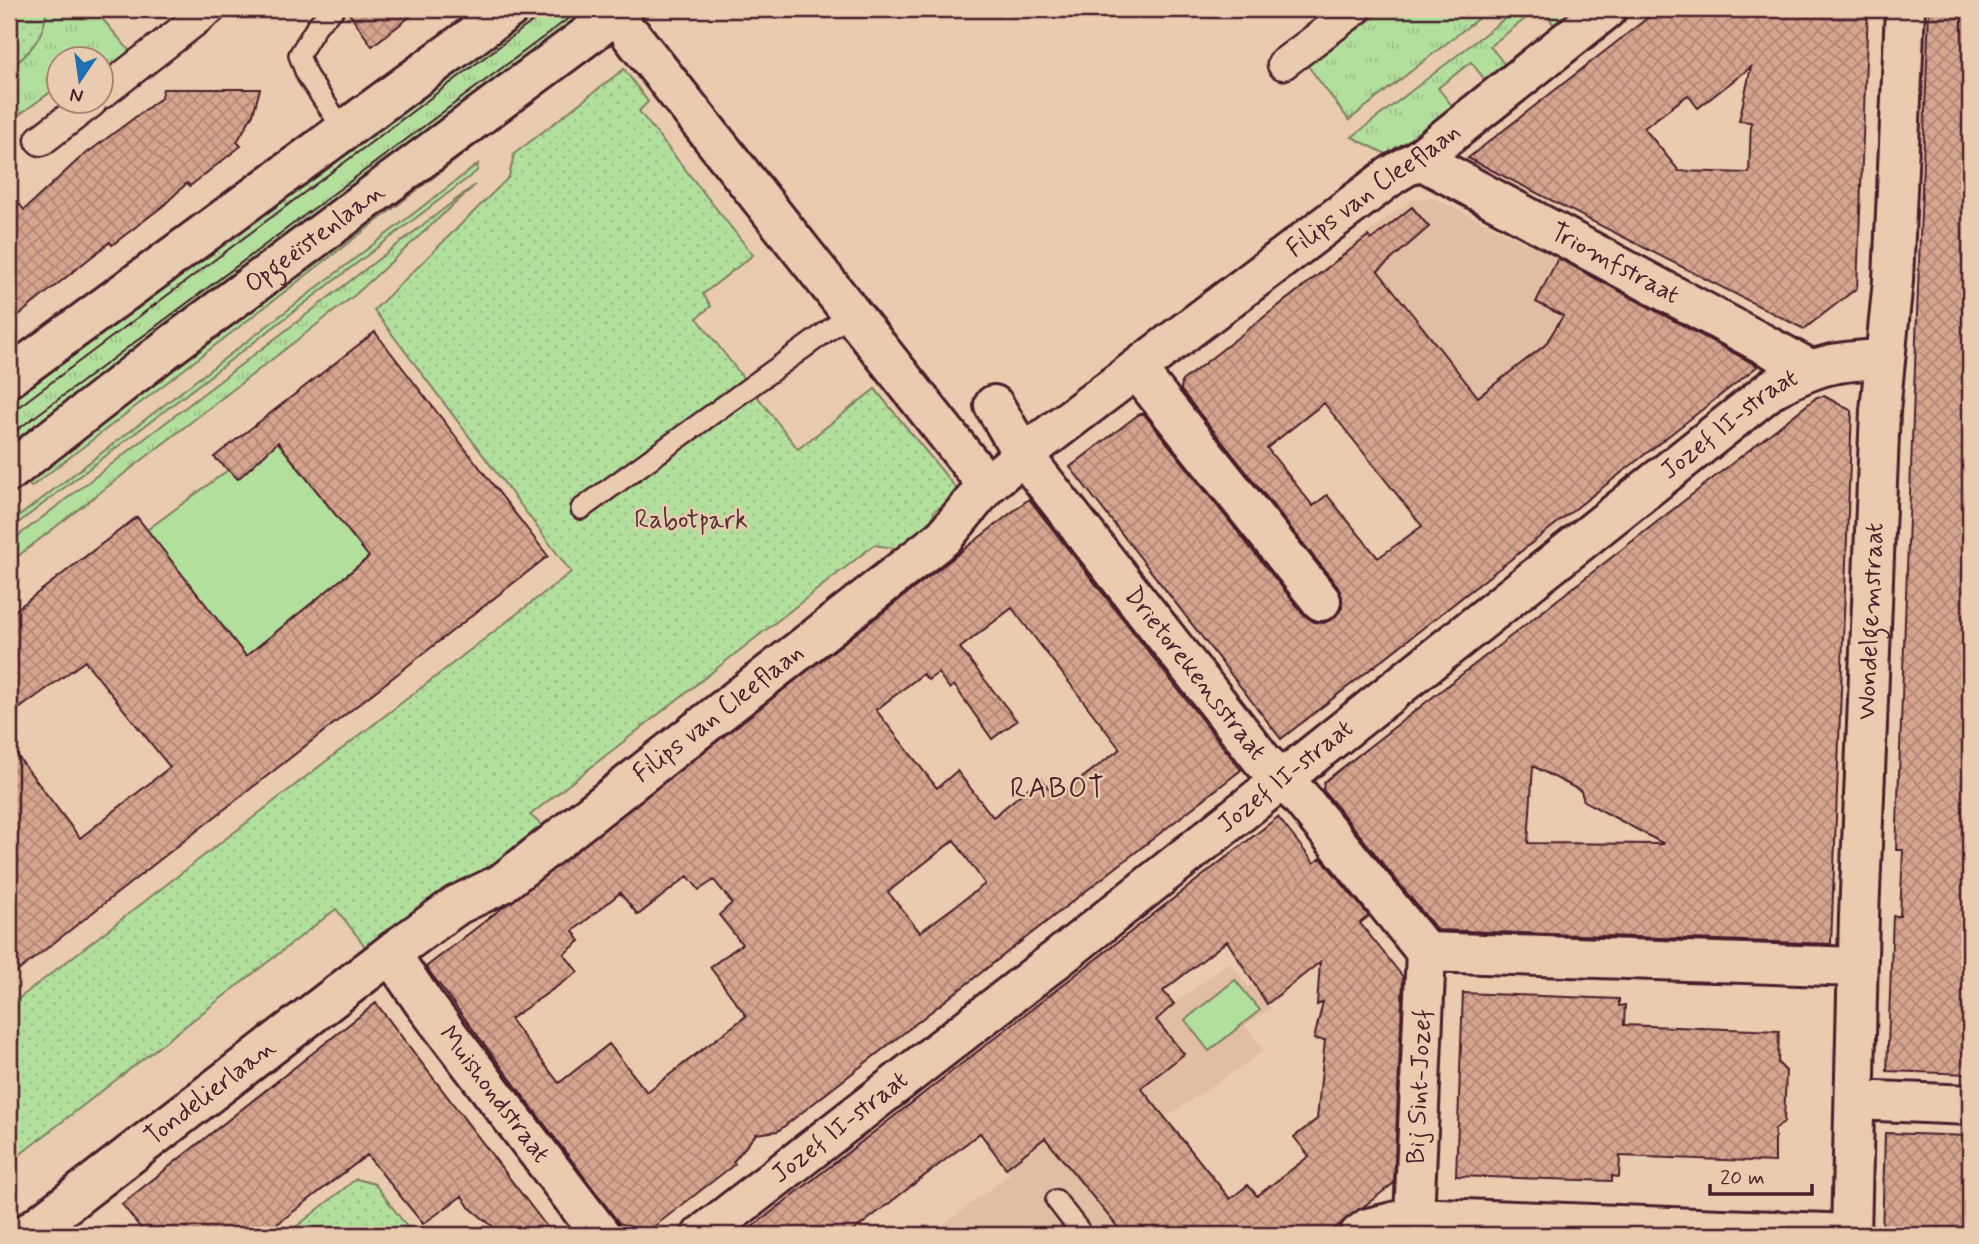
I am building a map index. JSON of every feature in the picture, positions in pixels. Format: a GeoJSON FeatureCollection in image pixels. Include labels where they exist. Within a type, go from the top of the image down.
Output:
{"type":"FeatureCollection","features":[{"type":"Feature","properties":{"kind":"street"},"geometry":{"type":"LineString","coordinates":[[116,82],[210,9]]}},
{"type":"Feature","properties":{"kind":"street"},"geometry":{"type":"LineString","coordinates":[[9,377],[509,9]]}},
{"type":"Feature","properties":{"kind":"street"},"geometry":{"type":"LineString","coordinates":[[1283,64],[1356,9]]}},
{"type":"Feature","properties":{"kind":"street","name":"Filips van Cleeflaan"},"geometry":{"type":"LineString","coordinates":[[395,950],[457,905],[501,884],[944,537],[987,485],[1023,455],[1392,175],[1419,159],[1607,9]]}},
{"type":"Feature","properties":{"kind":"street","name":"Wondelgemstraat"},"geometry":{"type":"LineString","coordinates":[[1852,1234],[1857,967],[1879,425],[1893,280],[1905,9]]}},
{"type":"Feature","properties":{"kind":"street"},"geometry":{"type":"LineString","coordinates":[[628,23],[851,314],[987,485]]}},
{"type":"Feature","properties":{"kind":"street","name":"Opgeëistenlaan"},"geometry":{"type":"LineString","coordinates":[[9,472],[176,342],[628,23]]}},
{"type":"Feature","properties":{"kind":"street"},"geometry":{"type":"LineString","coordinates":[[41,140],[73,116]]}},
{"type":"Feature","properties":{"kind":"street","name":"Triomfstraat"},"geometry":{"type":"LineString","coordinates":[[1419,159],[1810,369]]}},
{"type":"Feature","properties":{"kind":"street","name":"Jozef II-straat"},"geometry":{"type":"LineString","coordinates":[[702,1235],[1282,780],[1773,388],[1810,369],[1835,361],[1885,359]]}},
{"type":"Feature","properties":{"kind":"street"},"geometry":{"type":"LineString","coordinates":[[1137,370],[1321,601]]}},
{"type":"Feature","properties":{"kind":"street"},"geometry":{"type":"LineString","coordinates":[[994,405],[1023,455]]}},
{"type":"Feature","properties":{"kind":"street","name":"Drietorekensstraat"},"geometry":{"type":"LineString","coordinates":[[1023,455],[1263,761],[1300,797],[1426,952]]}},
{"type":"Feature","properties":{"kind":"street","name":"Tondelierlaan"},"geometry":{"type":"LineString","coordinates":[[26,1235],[395,950]]}},
{"type":"Feature","properties":{"kind":"street","name":"Muishondstraat"},"geometry":{"type":"LineString","coordinates":[[395,950],[396,962],[424,1003],[601,1235]]}},
{"type":"Feature","properties":{"kind":"street"},"geometry":{"type":"LineString","coordinates":[[1426,952],[1857,967]]}},
{"type":"Feature","properties":{"kind":"street","name":"Bij Sint-Jozef"},"geometry":{"type":"LineString","coordinates":[[1414,1217],[1426,952]]}},
{"type":"Feature","properties":{"kind":"street"},"geometry":{"type":"LineString","coordinates":[[1854,1100],[1970,1105]]}},
{"type":"Feature","properties":{"kind":"street"},"geometry":{"type":"LineString","coordinates":[[1359,1235],[1368,1228],[1414,1217],[1852,1234]]}},
{"type":"Feature","properties":{"kind":"lane"},"geometry":{"type":"LineString","coordinates":[[334,9],[318,24],[299,55],[307,76],[345,132]]}},
{"type":"Feature","properties":{"kind":"lane"},"geometry":{"type":"LineString","coordinates":[[582,509],[851,314]]}},
{"type":"Feature","properties":{"kind":"lane"},"geometry":{"type":"LineString","coordinates":[[1056,1200],[1083,1235]]}},
{"type":"Feature","properties":{"kind":"shaded area"},"geometry":{"type":"Polygon","coordinates":[[[1434,198],[1639,299],[1607,361],[1563,518],[1567,522],[1533,548],[1481,493],[1409,343],[1339,254],[1413,199],[1434,198]]]}},
{"type":"Feature","properties":{"kind":"shaded area"},"geometry":{"type":"Polygon","coordinates":[[[1229,962],[1249,987],[1254,984],[1270,1009],[1245,1025],[1264,1051],[1166,1117],[1224,1191],[1167,1235],[930,1235],[1010,1174],[979,1134],[1174,1004],[1229,962]]]}},
{"type":"Feature","properties":{"kind":"green space"},"geometry":{"type":"Polygon","coordinates":[[[9,9],[94,9],[134,56],[116,70],[116,46],[46,46],[46,95],[9,122],[9,9]]]}},
{"type":"Feature","properties":{"kind":"green space"},"geometry":{"type":"Polygon","coordinates":[[[9,9],[46,9],[40,35],[23,58],[9,69],[9,9]]]}},
{"type":"Feature","properties":{"kind":"green space"},"geometry":{"type":"Polygon","coordinates":[[[535,9],[597,9],[9,453],[9,397],[535,9]]]}},
{"type":"Feature","properties":{"kind":"green space"},"geometry":{"type":"Polygon","coordinates":[[[1385,9],[1490,9],[1349,120],[1308,66],[1385,9]]]}},
{"type":"Feature","properties":{"kind":"green space"},"geometry":{"type":"Polygon","coordinates":[[[1517,9],[1538,9],[1490,46],[1506,66],[1486,81],[1471,62],[1438,88],[1453,107],[1390,156],[1352,137],[1517,9]]]}},
{"type":"Feature","properties":{"kind":"green space"},"geometry":{"type":"Polygon","coordinates":[[[1541,9],[1576,9],[1556,27],[1541,9]]]}},
{"type":"Feature","properties":{"kind":"green space","name":"Rabotpark"},"geometry":{"type":"Polygon","coordinates":[[[624,69],[648,102],[639,111],[753,255],[703,294],[711,306],[697,318],[798,449],[875,389],[960,493],[934,511],[929,536],[910,550],[874,545],[530,815],[550,832],[368,950],[336,909],[9,1163],[9,991],[17,1000],[571,572],[374,310],[509,177],[514,154],[624,69]]]}},
{"type":"Feature","properties":{"kind":"green space"},"geometry":{"type":"Polygon","coordinates":[[[482,136],[482,140],[31,487],[25,480],[482,136]]]}},
{"type":"Feature","properties":{"kind":"green space"},"geometry":{"type":"Polygon","coordinates":[[[478,164],[477,171],[9,530],[9,524],[478,164]]]}},
{"type":"Feature","properties":{"kind":"green space"},"geometry":{"type":"Polygon","coordinates":[[[475,185],[355,295],[9,563],[9,543],[475,185]]]}},
{"type":"Feature","properties":{"kind":"green space"},"geometry":{"type":"Polygon","coordinates":[[[270,433],[369,557],[246,656],[147,530],[228,470],[238,479],[262,457],[270,433]]]}},
{"type":"Feature","properties":{"kind":"green space"},"geometry":{"type":"Polygon","coordinates":[[[1235,980],[1260,1010],[1209,1051],[1185,1020],[1235,980]]]}},
{"type":"Feature","properties":{"kind":"green space"},"geometry":{"type":"Polygon","coordinates":[[[356,1179],[375,1184],[413,1235],[295,1235],[296,1227],[356,1179]]]}},
{"type":"Feature","properties":{"kind":"building"},"geometry":{"type":"Polygon","coordinates":[[[346,9],[420,9],[372,46],[346,9]]]}},
{"type":"Feature","properties":{"kind":"building"},"geometry":{"type":"Polygon","coordinates":[[[1659,9],[1868,9],[1857,288],[1804,329],[1468,158],[1659,9]],[[1751,67],[1698,108],[1688,95],[1644,128],[1679,171],[1749,173],[1751,122],[1739,121],[1751,67]]]}},
{"type":"Feature","properties":{"kind":"building"},"geometry":{"type":"Polygon","coordinates":[[[1929,9],[1970,9],[1970,1074],[1887,1071],[1893,916],[1900,916],[1903,850],[1896,850],[1929,9]]]}},
{"type":"Feature","properties":{"kind":"building"},"geometry":{"type":"Polygon","coordinates":[[[163,89],[260,89],[253,114],[237,142],[241,146],[190,186],[187,183],[163,206],[112,245],[110,242],[9,323],[9,190],[24,210],[79,159],[161,98],[163,89]]]}},
{"type":"Feature","properties":{"kind":"building"},"geometry":{"type":"Polygon","coordinates":[[[1412,207],[1429,227],[1378,271],[1478,397],[1545,345],[1563,316],[1536,302],[1558,258],[1758,366],[1281,739],[1070,467],[1139,414],[1144,414],[1304,615],[1314,622],[1324,623],[1334,618],[1342,608],[1338,587],[1181,390],[1182,381],[1368,236],[1371,240],[1412,207]],[[1324,403],[1267,448],[1313,506],[1327,495],[1378,558],[1422,526],[1324,403]]]}},
{"type":"Feature","properties":{"kind":"building"},"geometry":{"type":"Polygon","coordinates":[[[375,332],[548,556],[9,978],[9,745],[80,838],[170,767],[85,661],[9,716],[9,615],[137,517],[246,656],[369,557],[278,442],[238,479],[214,457],[375,332]]]}},
{"type":"Feature","properties":{"kind":"building"},"geometry":{"type":"Polygon","coordinates":[[[1824,396],[1852,411],[1831,944],[1437,930],[1323,790],[1324,782],[1817,397],[1824,396]],[[1533,766],[1528,843],[1664,844],[1584,801],[1581,791],[1533,766]]]}},
{"type":"Feature","properties":{"kind":"building"},"geometry":{"type":"Polygon","coordinates":[[[1029,499],[1241,770],[778,1131],[756,1134],[733,1162],[735,1164],[647,1232],[619,1223],[426,967],[1029,499]],[[1012,608],[960,648],[1017,721],[992,739],[954,685],[950,689],[938,673],[928,680],[923,674],[876,710],[937,788],[957,771],[993,817],[1041,778],[1056,798],[1120,749],[1012,608]],[[954,840],[888,892],[920,932],[985,884],[954,840]],[[688,876],[638,915],[620,893],[573,931],[580,941],[564,954],[578,972],[510,1019],[559,1083],[609,1044],[647,1092],[746,1016],[710,967],[742,944],[719,915],[732,903],[714,880],[699,890],[688,876]]]}},
{"type":"Feature","properties":{"kind":"building"},"geometry":{"type":"Polygon","coordinates":[[[1278,817],[1314,863],[1321,858],[1369,916],[1360,923],[1403,977],[1394,1183],[1326,1235],[1124,1235],[1045,1138],[1006,1168],[980,1133],[848,1235],[742,1235],[1278,817]],[[1227,941],[1163,991],[1174,1004],[1156,1020],[1184,1054],[1141,1088],[1230,1199],[1248,1185],[1257,1196],[1309,1156],[1294,1137],[1317,1119],[1325,1040],[1314,1039],[1323,1002],[1317,1005],[1320,962],[1267,1004],[1227,941]]]}},
{"type":"Feature","properties":{"kind":"building"},"geometry":{"type":"Polygon","coordinates":[[[1463,993],[1619,999],[1619,1006],[1625,1005],[1624,1025],[1779,1031],[1778,1063],[1786,1071],[1784,1122],[1775,1129],[1775,1162],[1620,1156],[1619,1177],[1612,1176],[1612,1181],[1456,1176],[1463,993]]]}},
{"type":"Feature","properties":{"kind":"building"},"geometry":{"type":"Polygon","coordinates":[[[376,1003],[553,1235],[503,1235],[469,1207],[462,1196],[423,1224],[367,1155],[263,1235],[146,1235],[122,1204],[376,1003]]]}},
{"type":"Feature","properties":{"kind":"building"},"geometry":{"type":"Polygon","coordinates":[[[1885,1133],[1970,1136],[1970,1235],[1882,1235],[1885,1133]]]}},
{"type":"Feature","properties":{"kind":"tram line"},"geometry":{"type":"LineString","coordinates":[[9,414],[549,9]]}},
{"type":"Feature","properties":{"kind":"tram line"},"geometry":{"type":"LineString","coordinates":[[9,436],[581,9]]}},
{"type":"Feature","properties":{"kind":"district","name":"RABOT"},"geometry":{"type":"Point","coordinates":[1058,789]}}]}
